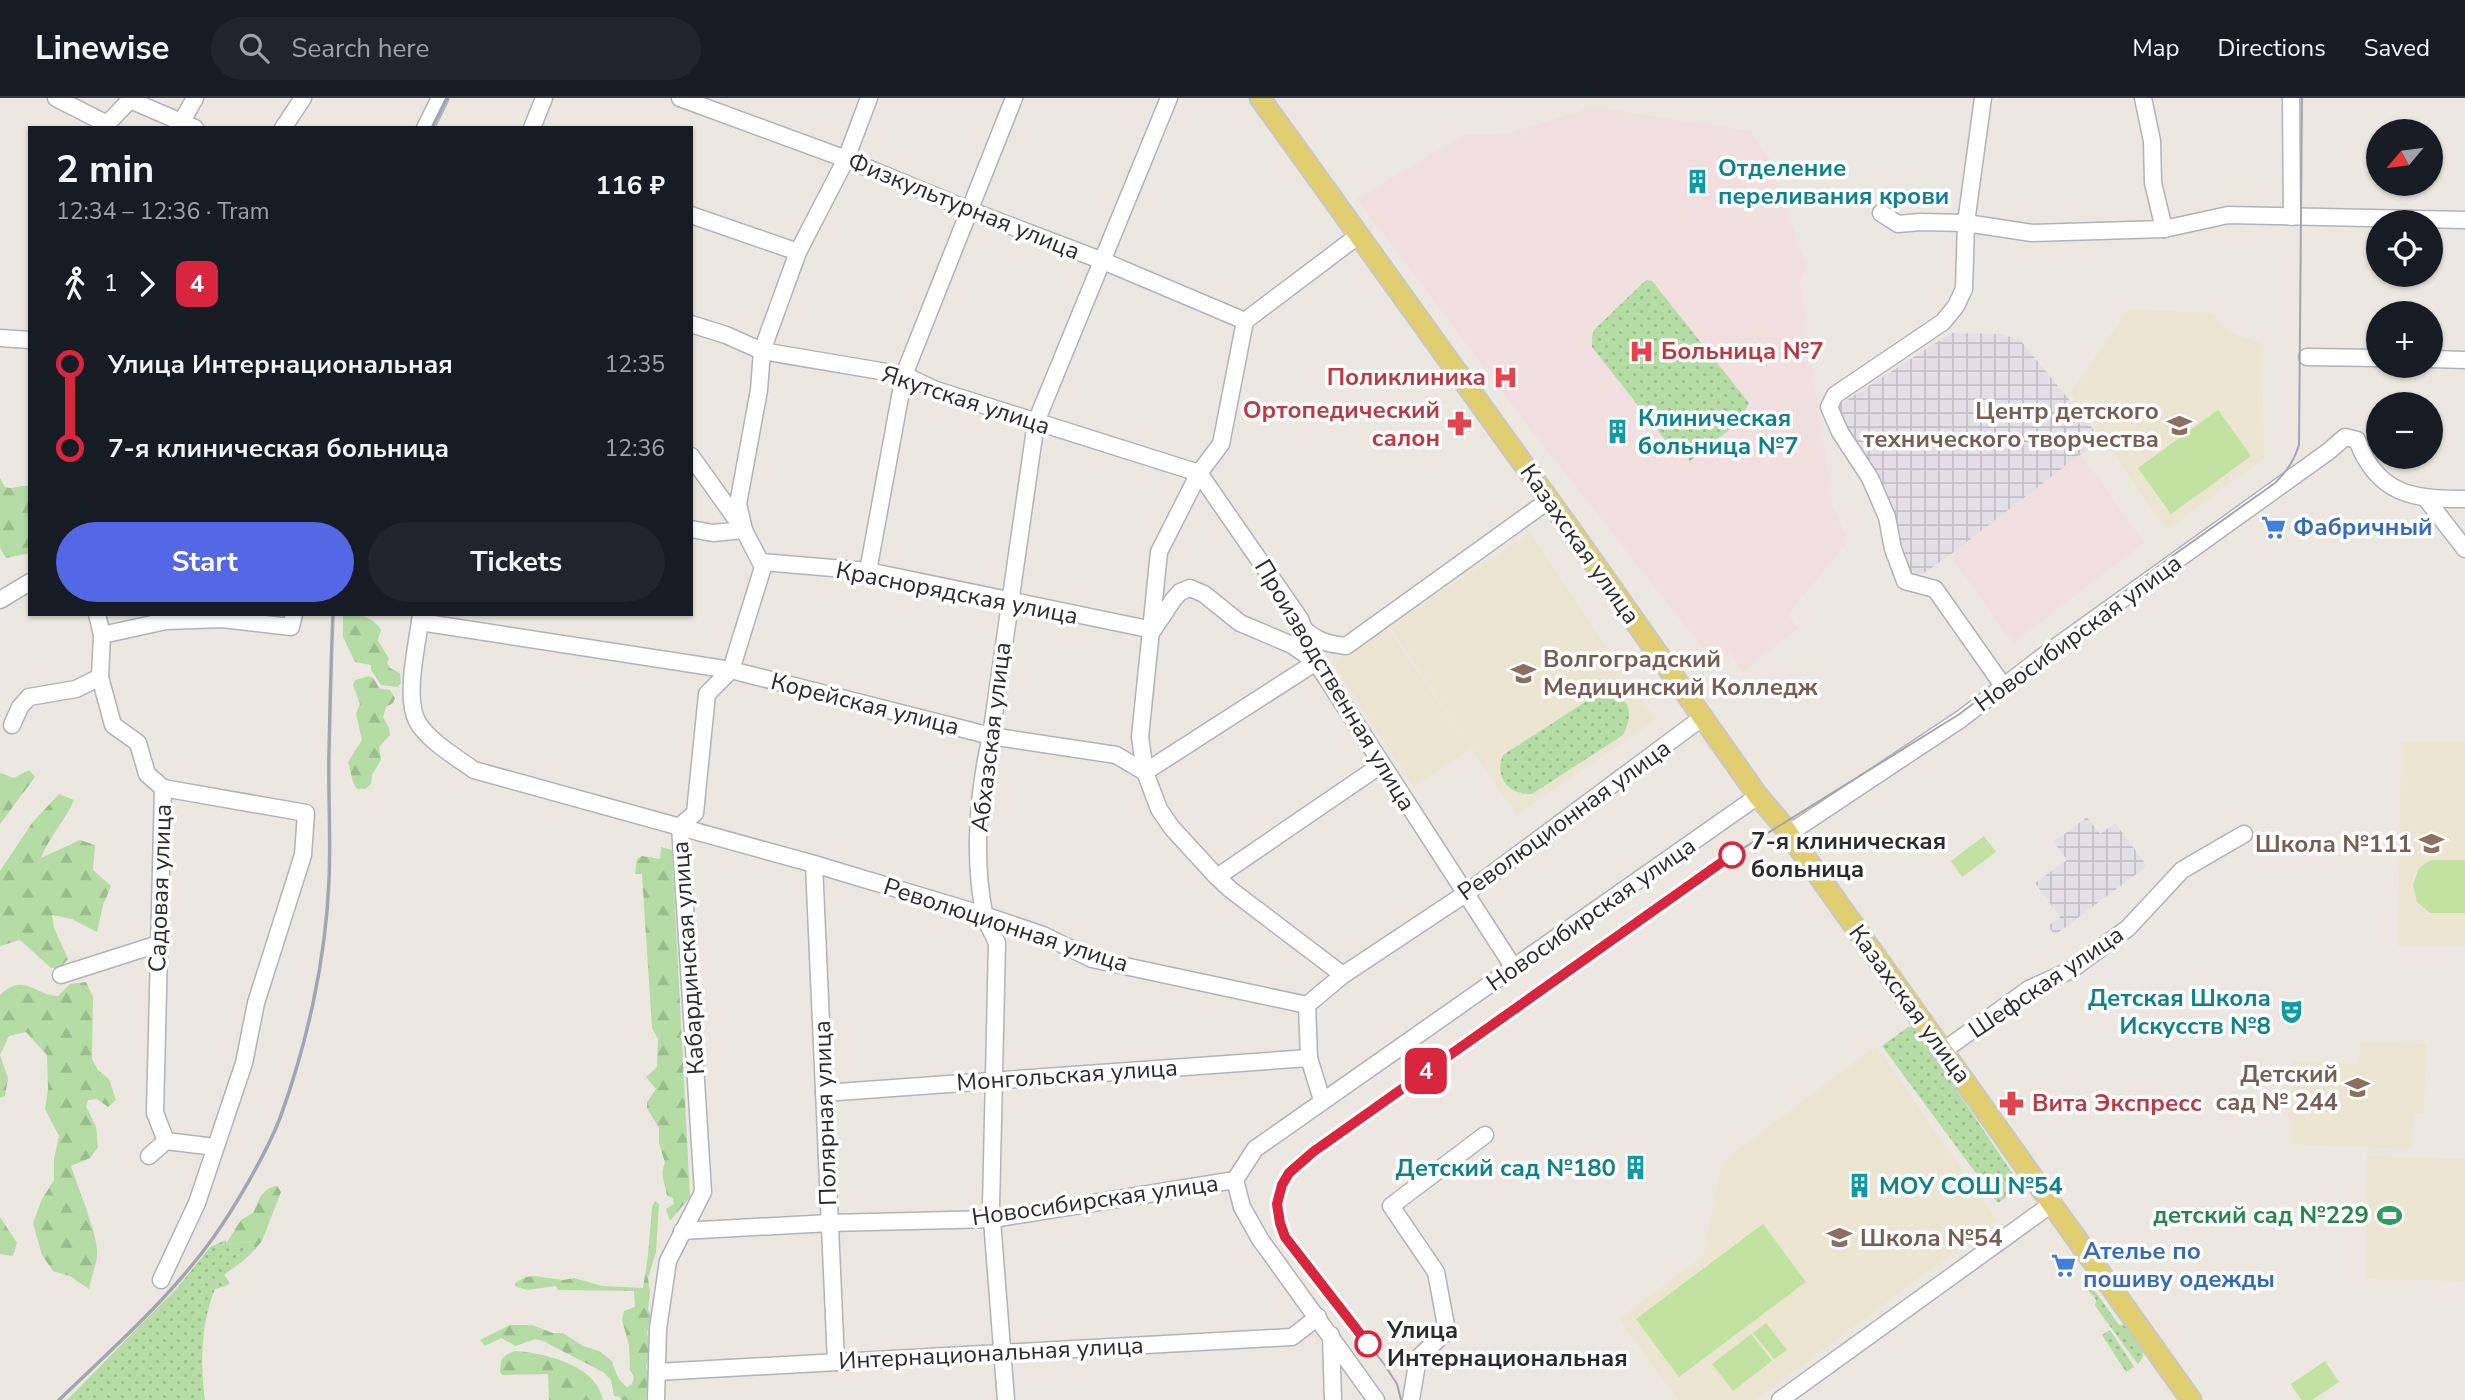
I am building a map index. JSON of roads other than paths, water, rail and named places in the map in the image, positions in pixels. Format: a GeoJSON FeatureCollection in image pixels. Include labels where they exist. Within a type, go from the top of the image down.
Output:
{"type":"FeatureCollection","features":[{"type":"Feature","properties":{"kind":"main road","name":"Казахская улица"},"geometry":{"type":"LineString","coordinates":[[1260,98],[2192,1400]]}},
{"type":"Feature","properties":{"kind":"street"},"geometry":{"type":"LineString","coordinates":[[57,98],[107,126],[130,99],[188,124],[195,98]]}},
{"type":"Feature","properties":{"kind":"street"},"geometry":{"type":"LineString","coordinates":[[284,126],[303,98]]}},
{"type":"Feature","properties":{"kind":"street"},"geometry":{"type":"LineString","coordinates":[[426,126],[440,98]]}},
{"type":"Feature","properties":{"kind":"street"},"geometry":{"type":"LineString","coordinates":[[533,126],[544,98]]}},
{"type":"Feature","properties":{"kind":"street","name":"Физкультурная улица"},"geometry":{"type":"LineString","coordinates":[[680,98],[717,105],[1245,321]]}},
{"type":"Feature","properties":{"kind":"street"},"geometry":{"type":"LineString","coordinates":[[744,530],[738,504],[759,390],[762,351],[798,251],[846,159],[869,98]]}},
{"type":"Feature","properties":{"kind":"street"},"geometry":{"type":"LineString","coordinates":[[868,571],[904,375],[1014,98]]}},
{"type":"Feature","properties":{"kind":"street","name":"Абхазская улица"},"geometry":{"type":"LineString","coordinates":[[1006,1400],[991,1208],[997,943],[984,915],[977,838],[982,773],[991,736],[1036,422],[1169,98]]}},
{"type":"Feature","properties":{"kind":"street"},"geometry":{"type":"LineString","coordinates":[[1983,98],[1966,223],[1964,289],[1956,306],[1943,323],[1835,395],[1829,407],[1840,432],[1870,478],[1887,517],[1893,550],[1905,581],[1934,589],[2004,687]]}},
{"type":"Feature","properties":{"kind":"street"},"geometry":{"type":"LineString","coordinates":[[2143,98],[2152,141],[2153,183],[2164,229]]}},
{"type":"Feature","properties":{"kind":"street"},"geometry":{"type":"LineString","coordinates":[[2291,98],[2292,217]]}},
{"type":"Feature","properties":{"kind":"street"},"geometry":{"type":"LineString","coordinates":[[1881,213],[1898,224],[1966,223],[2032,233],[2164,229],[2228,215],[2465,220]]}},
{"type":"Feature","properties":{"kind":"street"},"geometry":{"type":"LineString","coordinates":[[693,216],[798,251]]}},
{"type":"Feature","properties":{"kind":"street"},"geometry":{"type":"LineString","coordinates":[[1343,975],[1231,890],[1172,828],[1159,809],[1145,772],[1140,737],[1159,552],[1199,473],[1221,444],[1245,321],[1359,235]]}},
{"type":"Feature","properties":{"kind":"street","name":"Якутская улица"},"geometry":{"type":"LineString","coordinates":[[693,325],[762,351],[904,375],[936,390],[1199,473]]}},
{"type":"Feature","properties":{"kind":"street"},"geometry":{"type":"LineString","coordinates":[[0,338],[28,340]]}},
{"type":"Feature","properties":{"kind":"street"},"geometry":{"type":"LineString","coordinates":[[2307,357],[2366,358]]}},
{"type":"Feature","properties":{"kind":"street"},"geometry":{"type":"LineString","coordinates":[[2443,359],[2465,360]]}},
{"type":"Feature","properties":{"kind":"street","name":"Новосибирская улица"},"geometry":{"type":"LineString","coordinates":[[1788,834],[2004,687],[2345,438],[2357,440],[2363,456],[2387,486],[2427,500]]}},
{"type":"Feature","properties":{"kind":"street"},"geometry":{"type":"LineString","coordinates":[[693,459],[744,530],[761,562]]}},
{"type":"Feature","properties":{"kind":"street","name":"Производственная улица"},"geometry":{"type":"LineString","coordinates":[[1199,473],[1300,619],[1315,662],[1514,968]]}},
{"type":"Feature","properties":{"kind":"street"},"geometry":{"type":"LineString","coordinates":[[2427,500],[2465,499]]}},
{"type":"Feature","properties":{"kind":"street"},"geometry":{"type":"LineString","coordinates":[[1303,628],[1313,638],[1328,644],[1346,646],[1549,500]]}},
{"type":"Feature","properties":{"kind":"street"},"geometry":{"type":"LineString","coordinates":[[2427,500],[2465,550]]}},
{"type":"Feature","properties":{"kind":"street"},"geometry":{"type":"LineString","coordinates":[[693,529],[713,533],[744,530]]}},
{"type":"Feature","properties":{"kind":"street","name":"Краснорядская улица"},"geometry":{"type":"LineString","coordinates":[[761,562],[868,571],[1153,630]]}},
{"type":"Feature","properties":{"kind":"street","name":"Кабардинская улица"},"geometry":{"type":"LineString","coordinates":[[656,1400],[658,1329],[668,1261],[703,1192],[680,826],[695,813],[707,694],[731,670],[763,567],[761,562]]}},
{"type":"Feature","properties":{"kind":"street"},"geometry":{"type":"LineString","coordinates":[[0,600],[28,583]]}},
{"type":"Feature","properties":{"kind":"street"},"geometry":{"type":"LineString","coordinates":[[1145,772],[1315,662],[1292,645],[1240,623],[1204,594],[1190,588],[1180,592],[1153,630]]}},
{"type":"Feature","properties":{"kind":"street","name":"Садовая улица"},"geometry":{"type":"LineString","coordinates":[[97,616],[102,635],[100,677],[113,725],[138,743],[147,774],[163,788],[155,1113],[166,1141]]}},
{"type":"Feature","properties":{"kind":"street"},"geometry":{"type":"LineString","coordinates":[[102,635],[166,621],[222,619],[291,627],[294,616]]}},
{"type":"Feature","properties":{"kind":"street"},"geometry":{"type":"LineString","coordinates":[[420,618],[411,690],[417,721],[436,742],[474,770],[680,826]]}},
{"type":"Feature","properties":{"kind":"street","name":"Корейская улица"},"geometry":{"type":"LineString","coordinates":[[420,618],[731,670],[991,736],[1116,755],[1145,772]]}},
{"type":"Feature","properties":{"kind":"street"},"geometry":{"type":"LineString","coordinates":[[12,725],[20,707],[29,697],[76,689],[100,677]]}},
{"type":"Feature","properties":{"kind":"street","name":"Революционная улица"},"geometry":{"type":"LineString","coordinates":[[680,826],[984,915],[1043,935],[1092,959],[1307,1005],[1343,975],[1465,894],[1703,717]]}},
{"type":"Feature","properties":{"kind":"street"},"geometry":{"type":"LineString","coordinates":[[1217,877],[1381,765]]}},
{"type":"Feature","properties":{"kind":"street"},"geometry":{"type":"LineString","coordinates":[[160,1280],[197,1203],[244,1063],[256,1003],[303,855],[306,813],[163,788]]}},
{"type":"Feature","properties":{"kind":"street","name":"Новосибирская улица"},"geometry":{"type":"LineString","coordinates":[[682,1231],[830,1223],[993,1219],[1235,1180],[1255,1149],[1758,796]]}},
{"type":"Feature","properties":{"kind":"street","name":"Шефская улица"},"geometry":{"type":"LineString","coordinates":[[1943,1051],[2029,989],[2071,970],[2127,928],[2182,870],[2244,834]]}},
{"type":"Feature","properties":{"kind":"street","name":"Полярная улица"},"geometry":{"type":"LineString","coordinates":[[814,864],[836,1362]]}},
{"type":"Feature","properties":{"kind":"street"},"geometry":{"type":"LineString","coordinates":[[61,975],[158,944]]}},
{"type":"Feature","properties":{"kind":"street"},"geometry":{"type":"LineString","coordinates":[[1307,1005],[1309,1058],[1322,1100]]}},
{"type":"Feature","properties":{"kind":"street","name":"Монгольская улица"},"geometry":{"type":"LineString","coordinates":[[824,1093],[1309,1058]]}},
{"type":"Feature","properties":{"kind":"street"},"geometry":{"type":"LineString","coordinates":[[1411,1400],[1418,1358],[1447,1331],[1436,1272],[1391,1206],[1485,1135]]}},
{"type":"Feature","properties":{"kind":"street"},"geometry":{"type":"LineString","coordinates":[[149,1156],[166,1141],[215,1147]]}},
{"type":"Feature","properties":{"kind":"street"},"geometry":{"type":"LineString","coordinates":[[1235,1180],[1242,1207],[1260,1239],[1376,1400]]}},
{"type":"Feature","properties":{"kind":"street"},"geometry":{"type":"LineString","coordinates":[[1780,1400],[2053,1203]]}},
{"type":"Feature","properties":{"kind":"street","name":"Интернациональная улица"},"geometry":{"type":"LineString","coordinates":[[657,1372],[1292,1337],[1318,1317]]}},
{"type":"Feature","properties":{"kind":"street"},"geometry":{"type":"LineString","coordinates":[[1331,1335],[1333,1400]]}},
{"type":"Feature","properties":{"kind":"tram line"},"geometry":{"type":"LineString","coordinates":[[1401,1400],[1397,1384],[1384,1364],[1285,1237],[1277,1204],[1289,1173],[1313,1152],[1708,870],[1958,715],[2279,479],[2287,470],[2299,445],[2302,98]]}},
{"type":"Feature","properties":{"kind":"tram line","name":"4"},"geometry":{"type":"LineString","coordinates":[[1368,1344],[1285,1237],[1277,1204],[1282,1185],[1289,1173],[1313,1152],[1732,855]]}},
{"type":"Feature","properties":{"kind":"railway"},"geometry":{"type":"LineString","coordinates":[[433,126],[447,98]]}},
{"type":"Feature","properties":{"kind":"railway"},"geometry":{"type":"LineString","coordinates":[[59,1400],[140,1322],[196,1260],[222,1225],[267,1148],[290,1090],[314,1001],[327,910],[333,616]]}},
{"type":"Feature","properties":{"kind":"place","name":"Отделение переливания крови"},"geometry":{"type":"Point","coordinates":[1698,182]}},
{"type":"Feature","properties":{"kind":"place","name":"Больница №7"},"geometry":{"type":"Point","coordinates":[1641,351]}},
{"type":"Feature","properties":{"kind":"place","name":"Поликлиника"},"geometry":{"type":"Point","coordinates":[1506,377]}},
{"type":"Feature","properties":{"kind":"place","name":"Ортопедический салон"},"geometry":{"type":"Point","coordinates":[1460,424]}},
{"type":"Feature","properties":{"kind":"place","name":"Центр детского технического творчества"},"geometry":{"type":"Point","coordinates":[2179,425]}},
{"type":"Feature","properties":{"kind":"place","name":"Клиническая больница №7"},"geometry":{"type":"Point","coordinates":[1618,432]}},
{"type":"Feature","properties":{"kind":"place","name":"Фабричный"},"geometry":{"type":"Point","coordinates":[2273,527]}},
{"type":"Feature","properties":{"kind":"place","name":"Волгоградский Медицинский Колледж"},"geometry":{"type":"Point","coordinates":[1523,673]}},
{"type":"Feature","properties":{"kind":"place","name":"Школа №111"},"geometry":{"type":"Point","coordinates":[2432,844]}},
{"type":"Feature","properties":{"kind":"place","name":"7-я клиническая больница"},"geometry":{"type":"Point","coordinates":[1732,855]}},
{"type":"Feature","properties":{"kind":"place","name":"Детская Школа Искусств №8"},"geometry":{"type":"Point","coordinates":[2291,1012]}},
{"type":"Feature","properties":{"kind":"place","name":"Детский сад № 244"},"geometry":{"type":"Point","coordinates":[2358,1088]}},
{"type":"Feature","properties":{"kind":"place","name":"Вита Экспресс"},"geometry":{"type":"Point","coordinates":[2012,1103]}},
{"type":"Feature","properties":{"kind":"place","name":"Детский сад №180"},"geometry":{"type":"Point","coordinates":[1636,1168]}},
{"type":"Feature","properties":{"kind":"place","name":"МОУ СОШ №54"},"geometry":{"type":"Point","coordinates":[1859,1186]}},
{"type":"Feature","properties":{"kind":"place","name":"детский сад №229"},"geometry":{"type":"Point","coordinates":[2389,1215]}},
{"type":"Feature","properties":{"kind":"place","name":"Школа №54"},"geometry":{"type":"Point","coordinates":[1840,1238]}},
{"type":"Feature","properties":{"kind":"place","name":"Ателье по пошиву одежды"},"geometry":{"type":"Point","coordinates":[2063,1265]}},
{"type":"Feature","properties":{"kind":"place","name":"Улица Интернациональная"},"geometry":{"type":"Point","coordinates":[1368,1344]}}]}
